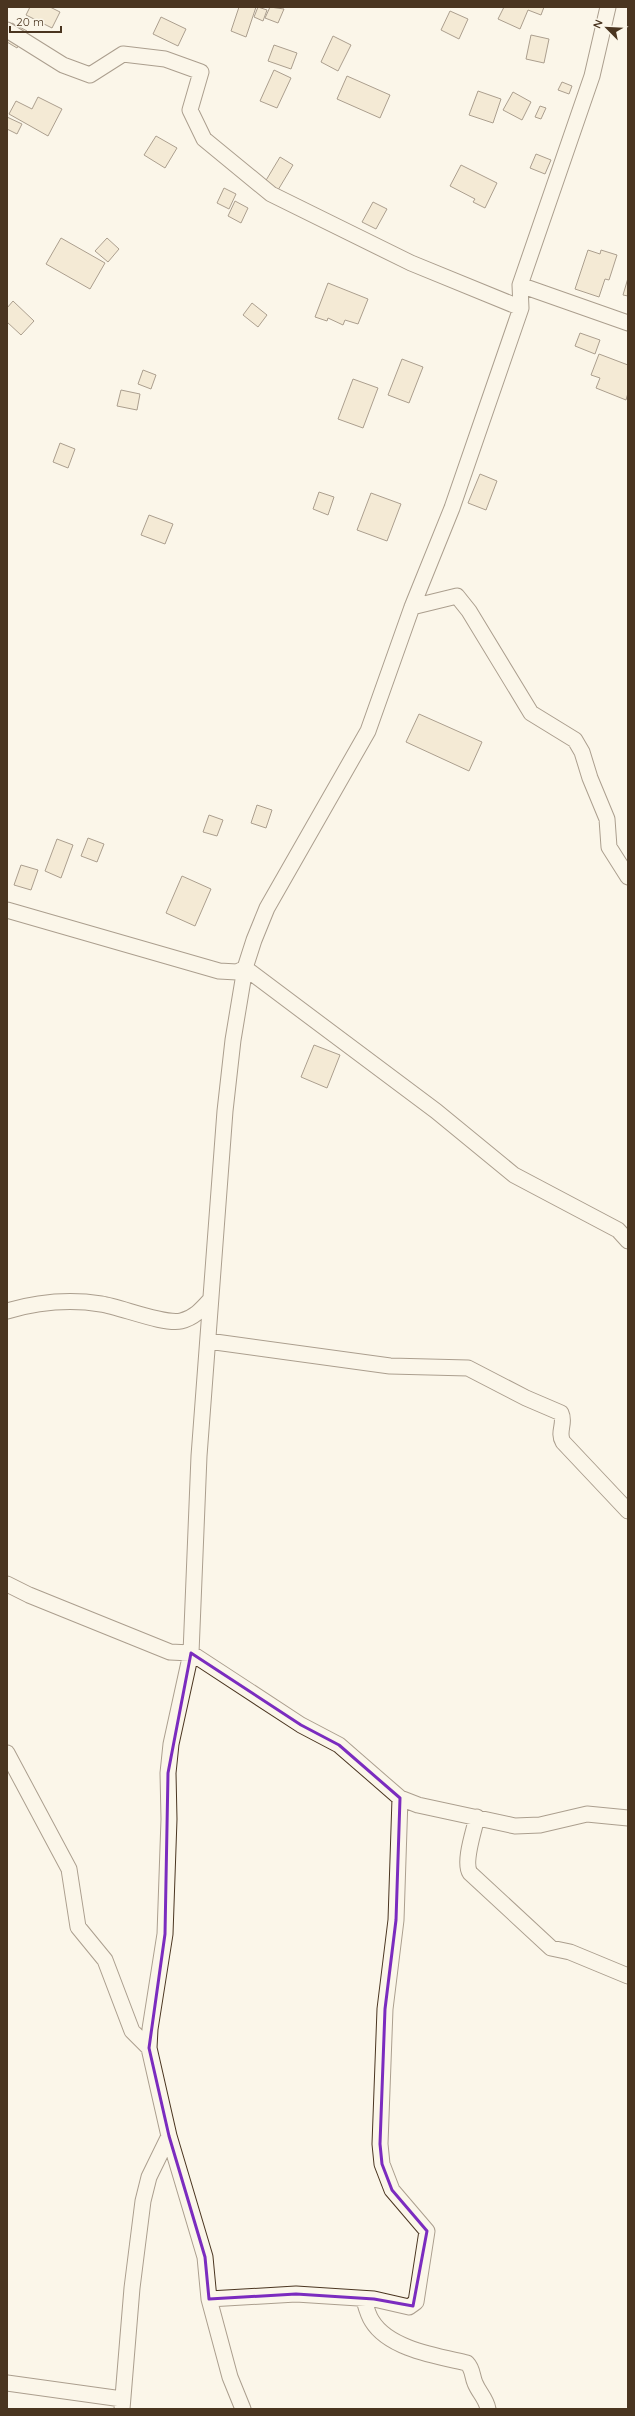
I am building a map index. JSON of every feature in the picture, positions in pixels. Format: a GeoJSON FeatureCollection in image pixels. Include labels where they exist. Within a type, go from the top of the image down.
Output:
{"type":"FeatureCollection","features":[{"type":"Feature","properties":{"kind":"street"},"geometry":{"type":"LineString","coordinates":[[243,2409],[230,2377],[209,2299],[205,2257],[169,2136],[149,2048],[165,1934],[169,1819],[168,1773],[171,1744],[191,1653],[199,1456],[225,1111],[245,968],[267,908],[368,731],[412,607],[452,508],[522,308],[520,285],[592,76],[608,7]]}},
{"type":"Feature","properties":{"kind":"street"},"geometry":{"type":"LineString","coordinates":[[7,30],[63,65],[90,75],[123,54],[165,59],[201,72],[190,110],[204,139],[271,194],[410,263],[522,308]]}},
{"type":"Feature","properties":{"kind":"street"},"geometry":{"type":"LineString","coordinates":[[520,285],[628,323]]}},
{"type":"Feature","properties":{"kind":"street"},"geometry":{"type":"LineString","coordinates":[[412,607],[457,596],[472,617],[531,713],[575,740],[582,752],[590,778],[607,819],[609,847],[628,877]]}},
{"type":"Feature","properties":{"kind":"street"},"geometry":{"type":"LineString","coordinates":[[7,910],[218,971],[237,972],[245,968]]}},
{"type":"Feature","properties":{"kind":"street"},"geometry":{"type":"LineString","coordinates":[[245,968],[436,1111],[514,1175],[618,1230],[628,1241]]}},
{"type":"Feature","properties":{"kind":"street"},"geometry":{"type":"LineString","coordinates":[[7,1311],[42,1302],[85,1302],[101,1304],[167,1321],[180,1321],[197,1314],[210,1300]]}},
{"type":"Feature","properties":{"kind":"street"},"geometry":{"type":"LineString","coordinates":[[208,1341],[390,1366],[468,1368],[526,1398],[561,1413],[563,1421],[560,1432],[563,1442],[628,1511]]}},
{"type":"Feature","properties":{"kind":"street"},"geometry":{"type":"LineString","coordinates":[[7,1584],[29,1595],[170,1652],[191,1653],[301,1725],[339,1745],[400,1798],[418,1805],[515,1826],[540,1825],[587,1814],[628,1818]]}},
{"type":"Feature","properties":{"kind":"street"},"geometry":{"type":"LineString","coordinates":[[7,1754],[69,1869],[78,1927],[104,1960],[132,2031],[149,2048]]}},
{"type":"Feature","properties":{"kind":"street"},"geometry":{"type":"LineString","coordinates":[[209,2299],[296,2294],[364,2300],[374,2299],[409,2308],[413,2306],[427,2235],[424,2228],[392,2190],[382,2164],[380,2144],[385,2009],[396,1920],[400,1798]]}},
{"type":"Feature","properties":{"kind":"street"},"geometry":{"type":"LineString","coordinates":[[477,1817],[468,1860],[467,1868],[470,1873],[551,1948],[570,1952],[628,1976]]}},
{"type":"Feature","properties":{"kind":"street"},"geometry":{"type":"LineString","coordinates":[[7,2383],[122,2404],[132,2288],[143,2201],[149,2177],[169,2136]]}},
{"type":"Feature","properties":{"kind":"street"},"geometry":{"type":"LineString","coordinates":[[364,2300],[372,2321],[397,2342],[416,2352],[467,2363],[472,2370],[475,2384],[486,2400],[488,2409]]}},
{"type":"Feature","properties":{"kind":"highlighted area"},"geometry":{"type":"Polygon","coordinates":[[[191,1653],[301,1725],[339,1745],[400,1798],[396,1920],[385,2009],[380,2144],[382,2164],[392,2190],[427,2231],[413,2306],[374,2299],[296,2294],[209,2299],[205,2257],[169,2136],[149,2048],[165,1934],[168,1773],[191,1653]]]}},
{"type":"Feature","properties":{"kind":"building"},"geometry":{"type":"Polygon","coordinates":[[[30,7],[50,7],[60,12],[52,28],[26,15],[30,7]]]}},
{"type":"Feature","properties":{"kind":"building"},"geometry":{"type":"Polygon","coordinates":[[[239,7],[256,7],[246,37],[231,31],[239,7]]]}},
{"type":"Feature","properties":{"kind":"building"},"geometry":{"type":"Polygon","coordinates":[[[258,7],[267,10],[263,21],[254,17],[258,7]]]}},
{"type":"Feature","properties":{"kind":"building"},"geometry":{"type":"Polygon","coordinates":[[[270,7],[284,9],[278,23],[265,18],[270,7]]]}},
{"type":"Feature","properties":{"kind":"building"},"geometry":{"type":"Polygon","coordinates":[[[504,7],[544,7],[541,15],[528,10],[520,29],[498,19],[504,7]]]}},
{"type":"Feature","properties":{"kind":"building"},"geometry":{"type":"Polygon","coordinates":[[[450,11],[468,19],[459,39],[441,30],[450,11]]]}},
{"type":"Feature","properties":{"kind":"building"},"geometry":{"type":"Polygon","coordinates":[[[161,17],[186,29],[178,46],[153,34],[161,17]]]}},
{"type":"Feature","properties":{"kind":"building"},"geometry":{"type":"Polygon","coordinates":[[[12,23],[27,31],[17,48],[7,42],[7,32],[12,23]]]}},
{"type":"Feature","properties":{"kind":"building"},"geometry":{"type":"Polygon","coordinates":[[[531,35],[549,39],[544,63],[526,59],[531,35]]]}},
{"type":"Feature","properties":{"kind":"building"},"geometry":{"type":"Polygon","coordinates":[[[333,36],[351,45],[338,71],[321,62],[333,36]]]}},
{"type":"Feature","properties":{"kind":"building"},"geometry":{"type":"Polygon","coordinates":[[[274,45],[297,53],[291,69],[268,61],[274,45]]]}},
{"type":"Feature","properties":{"kind":"building"},"geometry":{"type":"Polygon","coordinates":[[[274,70],[291,78],[277,108],[260,101],[274,70]]]}},
{"type":"Feature","properties":{"kind":"building"},"geometry":{"type":"Polygon","coordinates":[[[347,76],[390,95],[380,118],[337,99],[347,76]]]}},
{"type":"Feature","properties":{"kind":"building"},"geometry":{"type":"Polygon","coordinates":[[[562,82],[572,86],[569,94],[558,90],[562,82]]]}},
{"type":"Feature","properties":{"kind":"building"},"geometry":{"type":"Polygon","coordinates":[[[478,91],[501,99],[493,123],[469,115],[478,91]]]}},
{"type":"Feature","properties":{"kind":"building"},"geometry":{"type":"Polygon","coordinates":[[[513,92],[531,102],[522,120],[503,110],[513,92]]]}},
{"type":"Feature","properties":{"kind":"building"},"geometry":{"type":"Polygon","coordinates":[[[38,97],[62,109],[48,136],[9,114],[16,101],[32,109],[38,97]]]}},
{"type":"Feature","properties":{"kind":"building"},"geometry":{"type":"Polygon","coordinates":[[[540,106],[546,108],[541,119],[535,117],[540,106]]]}},
{"type":"Feature","properties":{"kind":"building"},"geometry":{"type":"Polygon","coordinates":[[[7,117],[22,124],[17,134],[7,129],[7,117]]]}},
{"type":"Feature","properties":{"kind":"building"},"geometry":{"type":"Polygon","coordinates":[[[156,136],[177,148],[165,168],[144,155],[156,136]]]}},
{"type":"Feature","properties":{"kind":"building"},"geometry":{"type":"Polygon","coordinates":[[[536,154],[551,160],[545,174],[530,168],[536,154]]]}},
{"type":"Feature","properties":{"kind":"building"},"geometry":{"type":"Polygon","coordinates":[[[280,157],[293,165],[278,190],[265,182],[280,157]]]}},
{"type":"Feature","properties":{"kind":"building"},"geometry":{"type":"Polygon","coordinates":[[[461,165],[497,183],[485,208],[473,202],[475,199],[450,186],[461,165]]]}},
{"type":"Feature","properties":{"kind":"building"},"geometry":{"type":"Polygon","coordinates":[[[224,188],[236,194],[229,209],[217,203],[224,188]]]}},
{"type":"Feature","properties":{"kind":"building"},"geometry":{"type":"Polygon","coordinates":[[[235,201],[248,208],[241,223],[228,216],[235,201]]]}},
{"type":"Feature","properties":{"kind":"building"},"geometry":{"type":"Polygon","coordinates":[[[373,202],[387,209],[376,229],[362,222],[373,202]]]}},
{"type":"Feature","properties":{"kind":"building"},"geometry":{"type":"Polygon","coordinates":[[[61,238],[105,263],[90,289],[46,264],[61,238]]]}},
{"type":"Feature","properties":{"kind":"building"},"geometry":{"type":"Polygon","coordinates":[[[107,238],[119,249],[108,262],[95,251],[107,238]]]}},
{"type":"Feature","properties":{"kind":"building"},"geometry":{"type":"Polygon","coordinates":[[[588,250],[600,254],[601,250],[617,255],[609,280],[605,279],[599,297],[575,289],[588,250]]]}},
{"type":"Feature","properties":{"kind":"building"},"geometry":{"type":"Polygon","coordinates":[[[628,278],[628,296],[623,295],[628,278]]]}},
{"type":"Feature","properties":{"kind":"building"},"geometry":{"type":"Polygon","coordinates":[[[328,283],[368,299],[358,324],[345,320],[343,325],[328,318],[327,321],[315,317],[328,283]]]}},
{"type":"Feature","properties":{"kind":"building"},"geometry":{"type":"Polygon","coordinates":[[[13,301],[34,321],[21,335],[7,322],[7,308],[13,301]]]}},
{"type":"Feature","properties":{"kind":"building"},"geometry":{"type":"Polygon","coordinates":[[[252,303],[267,315],[258,327],[243,315],[252,303]]]}},
{"type":"Feature","properties":{"kind":"building"},"geometry":{"type":"Polygon","coordinates":[[[580,333],[600,340],[595,354],[575,346],[580,333]]]}},
{"type":"Feature","properties":{"kind":"building"},"geometry":{"type":"Polygon","coordinates":[[[599,354],[628,365],[628,393],[626,400],[596,388],[600,378],[591,375],[599,354]]]}},
{"type":"Feature","properties":{"kind":"building"},"geometry":{"type":"Polygon","coordinates":[[[402,359],[423,367],[409,403],[388,395],[402,359]]]}},
{"type":"Feature","properties":{"kind":"building"},"geometry":{"type":"Polygon","coordinates":[[[143,370],[156,375],[151,389],[138,384],[143,370]]]}},
{"type":"Feature","properties":{"kind":"building"},"geometry":{"type":"Polygon","coordinates":[[[353,379],[378,388],[363,428],[338,419],[353,379]]]}},
{"type":"Feature","properties":{"kind":"building"},"geometry":{"type":"Polygon","coordinates":[[[121,390],[140,394],[137,410],[117,406],[121,390]]]}},
{"type":"Feature","properties":{"kind":"building"},"geometry":{"type":"Polygon","coordinates":[[[60,443],[75,449],[68,468],[53,462],[60,443]]]}},
{"type":"Feature","properties":{"kind":"building"},"geometry":{"type":"Polygon","coordinates":[[[480,474],[497,481],[486,510],[468,503],[480,474]]]}},
{"type":"Feature","properties":{"kind":"building"},"geometry":{"type":"Polygon","coordinates":[[[319,492],[334,497],[328,515],[313,509],[319,492]]]}},
{"type":"Feature","properties":{"kind":"building"},"geometry":{"type":"Polygon","coordinates":[[[371,493],[401,504],[387,541],[357,530],[371,493]]]}},
{"type":"Feature","properties":{"kind":"building"},"geometry":{"type":"Polygon","coordinates":[[[149,515],[173,524],[165,544],[141,535],[149,515]]]}},
{"type":"Feature","properties":{"kind":"building"},"geometry":{"type":"Polygon","coordinates":[[[419,714],[482,742],[469,771],[406,742],[419,714]]]}},
{"type":"Feature","properties":{"kind":"building"},"geometry":{"type":"Polygon","coordinates":[[[257,805],[272,810],[266,828],[251,823],[257,805]]]}},
{"type":"Feature","properties":{"kind":"building"},"geometry":{"type":"Polygon","coordinates":[[[209,815],[223,820],[217,836],[203,832],[209,815]]]}},
{"type":"Feature","properties":{"kind":"building"},"geometry":{"type":"Polygon","coordinates":[[[88,838],[104,844],[97,862],[81,856],[88,838]]]}},
{"type":"Feature","properties":{"kind":"building"},"geometry":{"type":"Polygon","coordinates":[[[57,839],[73,845],[61,878],[45,871],[57,839]]]}},
{"type":"Feature","properties":{"kind":"building"},"geometry":{"type":"Polygon","coordinates":[[[21,865],[38,870],[31,890],[14,885],[21,865]]]}},
{"type":"Feature","properties":{"kind":"building"},"geometry":{"type":"Polygon","coordinates":[[[182,876],[211,889],[195,926],[166,913],[182,876]]]}},
{"type":"Feature","properties":{"kind":"building"},"geometry":{"type":"Polygon","coordinates":[[[314,1045],[340,1055],[327,1088],[301,1077],[314,1045]]]}}]}
